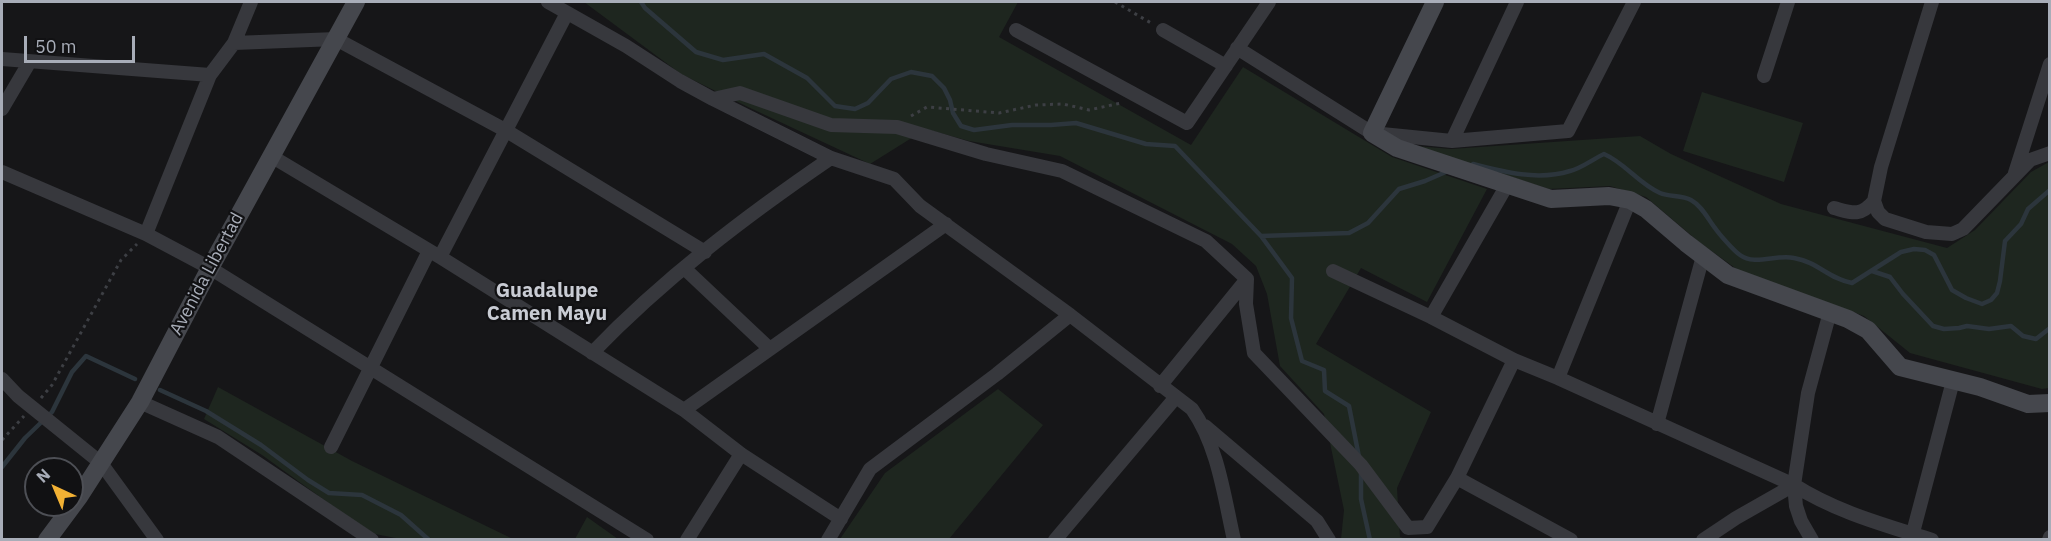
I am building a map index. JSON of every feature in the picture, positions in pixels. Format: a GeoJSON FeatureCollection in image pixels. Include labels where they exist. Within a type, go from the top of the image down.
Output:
{"type":"FeatureCollection","features":[{"type":"Feature","properties":{"kind":"street"},"geometry":{"type":"LineString","coordinates":[[146,234],[210,75],[234,43],[251,2]]}},
{"type":"Feature","properties":{"kind":"street","name":"Avenida Libertad"},"geometry":{"type":"LineString","coordinates":[[47,540],[140,402],[210,268],[356,2]]}},
{"type":"Feature","properties":{"kind":"street"},"geometry":{"type":"LineString","coordinates":[[548,2],[713,99],[831,158],[894,179],[920,206],[1070,315],[1192,409],[1203,424],[1317,521],[1325,538]]}},
{"type":"Feature","properties":{"kind":"street"},"geometry":{"type":"LineString","coordinates":[[1016,30],[1187,123],[1269,2]]}},
{"type":"Feature","properties":{"kind":"street"},"geometry":{"type":"LineString","coordinates":[[1372,133],[1435,2]]}},
{"type":"Feature","properties":{"kind":"street"},"geometry":{"type":"LineString","coordinates":[[1452,141],[1517,2]]}},
{"type":"Feature","properties":{"kind":"street"},"geometry":{"type":"LineString","coordinates":[[1372,133],[1452,141],[1568,131],[1634,2]]}},
{"type":"Feature","properties":{"kind":"street"},"geometry":{"type":"LineString","coordinates":[[1764,76],[1788,2]]}},
{"type":"Feature","properties":{"kind":"street"},"geometry":{"type":"LineString","coordinates":[[1834,208],[1855,213],[1866,210],[1874,201],[1881,167],[1932,2]]}},
{"type":"Feature","properties":{"kind":"street"},"geometry":{"type":"LineString","coordinates":[[331,447],[370,368],[505,130],[567,13]]}},
{"type":"Feature","properties":{"kind":"street"},"geometry":{"type":"LineString","coordinates":[[1163,30],[1227,66]]}},
{"type":"Feature","properties":{"kind":"street"},"geometry":{"type":"LineString","coordinates":[[234,43],[336,39],[505,130],[705,252]]}},
{"type":"Feature","properties":{"kind":"street"},"geometry":{"type":"LineString","coordinates":[[1237,48],[1397,148],[1551,199],[1609,196],[1630,200],[1646,209],[1728,275],[1848,319],[1868,330],[1900,367],[1980,387],[2028,404],[2049,403]]}},
{"type":"Feature","properties":{"kind":"street"},"geometry":{"type":"LineString","coordinates":[[2,59],[29,63],[210,75]]}},
{"type":"Feature","properties":{"kind":"street"},"geometry":{"type":"LineString","coordinates":[[2,109],[29,63]]}},
{"type":"Feature","properties":{"kind":"street"},"geometry":{"type":"LineString","coordinates":[[2015,174],[2049,64]]}},
{"type":"Feature","properties":{"kind":"street"},"geometry":{"type":"LineString","coordinates":[[713,99],[740,93],[831,125],[897,127],[986,154],[1062,171],[1206,241],[1247,279],[1246,304],[1254,353],[1361,465],[1408,528],[1427,527],[1457,478],[1514,360]]}},
{"type":"Feature","properties":{"kind":"street"},"geometry":{"type":"LineString","coordinates":[[2023,150],[2049,152]]}},
{"type":"Feature","properties":{"kind":"street"},"geometry":{"type":"LineString","coordinates":[[1874,201],[1878,212],[1885,219],[1926,232],[1952,234],[1964,229],[2030,160],[2049,152]]}},
{"type":"Feature","properties":{"kind":"street"},"geometry":{"type":"LineString","coordinates":[[271,156],[434,254],[684,410],[741,454],[841,519]]}},
{"type":"Feature","properties":{"kind":"street"},"geometry":{"type":"LineString","coordinates":[[592,353],[623,321],[684,268],[767,201],[831,158]]}},
{"type":"Feature","properties":{"kind":"street"},"geometry":{"type":"LineString","coordinates":[[2,172],[146,234],[210,268],[647,540]]}},
{"type":"Feature","properties":{"kind":"street"},"geometry":{"type":"LineString","coordinates":[[1431,317],[1507,185]]}},
{"type":"Feature","properties":{"kind":"street"},"geometry":{"type":"LineString","coordinates":[[1558,378],[1630,200]]}},
{"type":"Feature","properties":{"kind":"street"},"geometry":{"type":"LineString","coordinates":[[684,410],[946,224]]}},
{"type":"Feature","properties":{"kind":"street"},"geometry":{"type":"LineString","coordinates":[[1657,424],[1702,256]]}},
{"type":"Feature","properties":{"kind":"street"},"geometry":{"type":"LineString","coordinates":[[684,268],[770,349]]}},
{"type":"Feature","properties":{"kind":"street"},"geometry":{"type":"LineString","coordinates":[[1333,271],[1431,317],[1514,360],[1794,485],[1814,498],[1912,537],[1932,540]]}},
{"type":"Feature","properties":{"kind":"street"},"geometry":{"type":"LineString","coordinates":[[1160,386],[1247,279]]}},
{"type":"Feature","properties":{"kind":"street"},"geometry":{"type":"LineString","coordinates":[[1812,540],[1796,506],[1794,485],[1808,393],[1830,312]]}},
{"type":"Feature","properties":{"kind":"street"},"geometry":{"type":"LineString","coordinates":[[828,540],[870,469],[997,374],[1070,315]]}},
{"type":"Feature","properties":{"kind":"street"},"geometry":{"type":"LineString","coordinates":[[2,379],[32,408],[101,463],[157,540]]}},
{"type":"Feature","properties":{"kind":"street"},"geometry":{"type":"LineString","coordinates":[[1912,537],[1953,381]]}},
{"type":"Feature","properties":{"kind":"street"},"geometry":{"type":"LineString","coordinates":[[1055,540],[1176,397]]}},
{"type":"Feature","properties":{"kind":"street"},"geometry":{"type":"LineString","coordinates":[[140,402],[218,437],[372,540]]}},
{"type":"Feature","properties":{"kind":"street"},"geometry":{"type":"LineString","coordinates":[[1203,424],[1211,445],[1234,540]]}},
{"type":"Feature","properties":{"kind":"street"},"geometry":{"type":"LineString","coordinates":[[687,540],[741,454]]}},
{"type":"Feature","properties":{"kind":"street"},"geometry":{"type":"LineString","coordinates":[[1457,478],[1571,540]]}},
{"type":"Feature","properties":{"kind":"street"},"geometry":{"type":"LineString","coordinates":[[1702,540],[1794,485]]}},
{"type":"Feature","properties":{"kind":"path"},"geometry":{"type":"LineString","coordinates":[[1115,2],[1163,30]]}},
{"type":"Feature","properties":{"kind":"path"},"geometry":{"type":"LineString","coordinates":[[897,127],[927,107],[999,113],[1036,105],[1063,104],[1089,110],[1141,99]]}},
{"type":"Feature","properties":{"kind":"path"},"geometry":{"type":"LineString","coordinates":[[2,440],[52,385],[121,260],[146,234]]}},
{"type":"Feature","properties":{"kind":"shaded area"},"geometry":{"type":"Polygon","coordinates":[[[584,2],[1018,2],[999,37],[1191,145],[1243,67],[1392,157],[1487,189],[1427,302],[1361,268],[1316,344],[1431,412],[1397,488],[1400,537],[1406,539],[1341,539],[1344,510],[1324,414],[1280,366],[1267,294],[1256,266],[1232,244],[1060,156],[969,141],[926,129],[870,164],[681,74],[584,2]]]}},
{"type":"Feature","properties":{"kind":"shaded area"},"geometry":{"type":"Polygon","coordinates":[[[1702,92],[1803,123],[1784,182],[1683,151],[1702,92]]]}},
{"type":"Feature","properties":{"kind":"shaded area"},"geometry":{"type":"Polygon","coordinates":[[[1640,136],[1671,154],[1781,204],[1947,248],[1975,230],[2031,172],[2049,162],[2049,388],[2042,389],[1910,353],[1864,316],[1738,270],[1699,242],[1646,197],[1610,186],[1549,189],[1416,146],[1451,149],[1640,136]]]}},
{"type":"Feature","properties":{"kind":"shaded area"},"geometry":{"type":"Polygon","coordinates":[[[218,387],[352,461],[513,539],[406,540],[375,534],[262,455],[204,419],[218,387]]]}},
{"type":"Feature","properties":{"kind":"shaded area"},"geometry":{"type":"Polygon","coordinates":[[[998,389],[1043,425],[949,539],[840,539],[885,473],[998,389]]]}},
{"type":"Feature","properties":{"kind":"shaded area"},"geometry":{"type":"Polygon","coordinates":[[[587,517],[618,539],[575,539],[587,517]]]}},
{"type":"Feature","properties":{"kind":"waterway"},"geometry":{"type":"LineString","coordinates":[[641,2],[696,52],[723,60],[764,54],[807,78],[835,106],[855,109],[868,103],[891,79],[911,72],[932,76],[944,88],[953,113],[961,126],[974,130],[1012,125],[1076,123],[1146,144],[1175,146],[1261,236],[1292,278],[1291,318],[1302,361],[1324,370],[1325,391],[1349,406],[1359,457]]}},
{"type":"Feature","properties":{"kind":"waterway"},"geometry":{"type":"LineString","coordinates":[[1473,164],[1509,172],[1546,175],[1574,170],[1604,154],[1619,162],[1652,189],[1691,200],[1702,209],[1717,231],[1737,253],[1746,258],[1752,260],[1794,258],[1852,283],[1901,252],[1914,249],[1925,250],[1934,255],[1952,290],[1982,304],[1991,300],[1997,293],[2005,241],[2021,224],[2028,209],[2050,190]]}},
{"type":"Feature","properties":{"kind":"waterway"},"geometry":{"type":"LineString","coordinates":[[1261,236],[1349,233],[1368,223],[1399,189],[1448,171]]}},
{"type":"Feature","properties":{"kind":"waterway"},"geometry":{"type":"LineString","coordinates":[[1872,271],[1890,277],[1933,326],[1944,329],[1967,326],[1989,329],[2011,326],[2023,336],[2036,339],[2050,328]]}},
{"type":"Feature","properties":{"kind":"waterway"},"geometry":{"type":"LineString","coordinates":[[2,467],[25,438],[52,412],[72,372],[86,356],[135,379]]}},
{"type":"Feature","properties":{"kind":"waterway"},"geometry":{"type":"LineString","coordinates":[[160,390],[206,411],[261,445],[329,493],[362,495],[401,515],[429,540]]}},
{"type":"Feature","properties":{"kind":"waterway"},"geometry":{"type":"LineString","coordinates":[[1361,471],[1361,499],[1370,540]]}},
{"type":"Feature","properties":{"kind":"district","name":"Guadalupe Camen Mayu"},"geometry":{"type":"Point","coordinates":[547,302]}}]}
